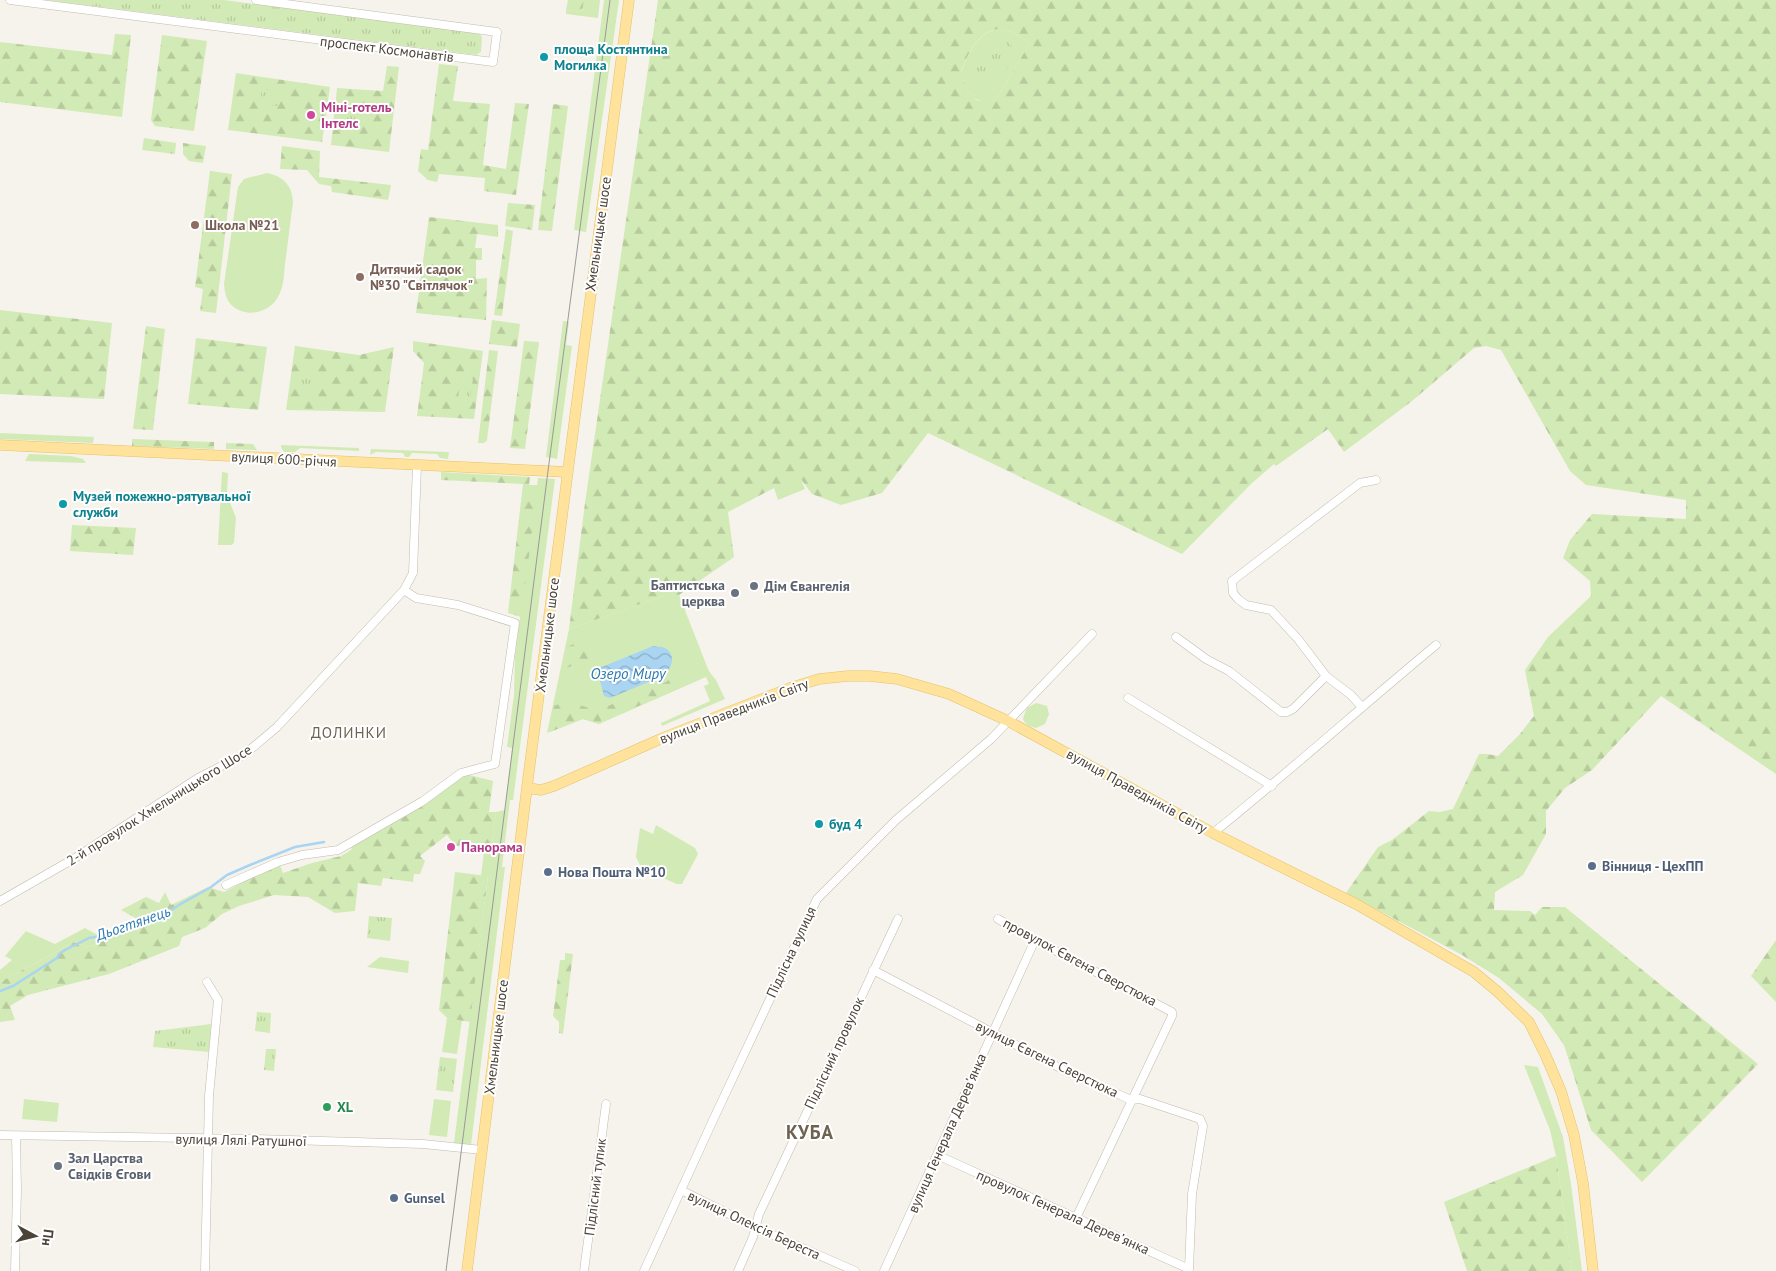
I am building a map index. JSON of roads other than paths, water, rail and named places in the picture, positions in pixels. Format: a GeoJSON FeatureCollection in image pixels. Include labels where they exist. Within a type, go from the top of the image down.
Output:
{"type":"FeatureCollection","features":[{"type":"Feature","properties":{"kind":"main road","name":"Хмельницьке шосе"},"geometry":{"type":"LineString","coordinates":[[467,1271],[527,788],[629,0]]}},
{"type":"Feature","properties":{"kind":"main road","name":"вулиця 600-річчя"},"geometry":{"type":"LineString","coordinates":[[0,446],[568,472]]}},
{"type":"Feature","properties":{"kind":"main road","name":"вулиця Праведників Світу"},"geometry":{"type":"LineString","coordinates":[[527,788],[541,790],[554,786],[665,737],[790,688],[819,679],[848,676],[897,679],[949,694],[1008,721],[1213,833],[1356,904],[1474,972],[1498,992],[1528,1022],[1545,1054],[1561,1092],[1574,1135],[1583,1183],[1592,1252],[1592,1271]]}},
{"type":"Feature","properties":{"kind":"street","name":"проспект Космонавтів"},"geometry":{"type":"LineString","coordinates":[[10,0],[493,62],[497,32],[256,0]]}},
{"type":"Feature","properties":{"kind":"street","name":"2-й провулок Хмельницького Шосе"},"geometry":{"type":"LineString","coordinates":[[0,901],[75,858],[198,778],[245,754],[277,727],[404,590],[412,573],[417,465]]}},
{"type":"Feature","properties":{"kind":"street"},"geometry":{"type":"LineString","coordinates":[[1362,707],[1351,695],[1326,676],[1298,639],[1271,610],[1246,605],[1238,599],[1233,593],[1232,581],[1360,483],[1376,480]]}},
{"type":"Feature","properties":{"kind":"street"},"geometry":{"type":"LineString","coordinates":[[226,885],[278,862],[302,855],[338,850],[423,802],[461,772],[495,764],[516,623],[458,605],[416,598],[404,590]]}},
{"type":"Feature","properties":{"kind":"street","name":"Підлісна вулиця"},"geometry":{"type":"LineString","coordinates":[[644,1271],[817,898],[896,820],[991,739],[1092,634]]}},
{"type":"Feature","properties":{"kind":"street"},"geometry":{"type":"LineString","coordinates":[[1176,637],[1229,672],[1281,712],[1293,709],[1326,676]]}},
{"type":"Feature","properties":{"kind":"street","name":"вулиця Праведників Світу"},"geometry":{"type":"LineString","coordinates":[[1213,833],[1272,786],[1436,645]]}},
{"type":"Feature","properties":{"kind":"street"},"geometry":{"type":"LineString","coordinates":[[1128,698],[1272,786]]}},
{"type":"Feature","properties":{"kind":"street","name":"Підлісний провулок"},"geometry":{"type":"LineString","coordinates":[[738,1271],[759,1214],[872,970],[898,919]]}},
{"type":"Feature","properties":{"kind":"street","name":"провулок Євгена Сверстюка"},"geometry":{"type":"LineString","coordinates":[[998,919],[1172,1012],[1172,1016],[1076,1218]]}},
{"type":"Feature","properties":{"kind":"street","name":"вулиця Генерала Деревʼянка"},"geometry":{"type":"LineString","coordinates":[[884,1271],[1035,940]]}},
{"type":"Feature","properties":{"kind":"street","name":"вулиця Євгена Сверстюка"},"geometry":{"type":"LineString","coordinates":[[872,970],[1064,1070],[1131,1100],[1140,1100],[1200,1119],[1203,1126],[1192,1194],[1189,1269]]}},
{"type":"Feature","properties":{"kind":"street"},"geometry":{"type":"LineString","coordinates":[[205,1271],[209,1096],[218,1000],[207,982]]}},
{"type":"Feature","properties":{"kind":"street","name":"Підлісний тупик"},"geometry":{"type":"LineString","coordinates":[[584,1271],[606,1104]]}},
{"type":"Feature","properties":{"kind":"street","name":"вулиця Лялі Ратушної"},"geometry":{"type":"LineString","coordinates":[[0,1135],[422,1144],[482,1150]]}},
{"type":"Feature","properties":{"kind":"street"},"geometry":{"type":"LineString","coordinates":[[15,1271],[16,1136]]}},
{"type":"Feature","properties":{"kind":"street","name":"провулок Генерала Деревʼянка"},"geometry":{"type":"LineString","coordinates":[[938,1155],[1189,1269]]}},
{"type":"Feature","properties":{"kind":"street","name":"вулиця Олексія Береста"},"geometry":{"type":"LineString","coordinates":[[681,1190],[755,1227],[855,1271]]}},
{"type":"Feature","properties":{"kind":"water","name":"Озеро Миру"},"geometry":{"type":"Polygon","coordinates":[[[653,646],[665,648],[671,654],[671,665],[663,676],[610,698],[604,696],[597,669],[653,646]]]}},
{"type":"Feature","properties":{"kind":"waterway","name":"Дьогтянець"},"geometry":{"type":"LineString","coordinates":[[0,991],[13,986],[57,958],[65,950],[89,938],[103,936],[140,919],[170,911],[211,887],[227,875],[250,865],[295,847],[324,842]]}},
{"type":"Feature","properties":{"kind":"tram line"},"geometry":{"type":"LineString","coordinates":[[446,1271],[610,0]]}},
{"type":"Feature","properties":{"kind":"place","name":"площа Костянтина Могилка"},"geometry":{"type":"Point","coordinates":[544,57]}},
{"type":"Feature","properties":{"kind":"place","name":"Міні-готель Інтелс"},"geometry":{"type":"Point","coordinates":[311,115]}},
{"type":"Feature","properties":{"kind":"place","name":"Школа №21"},"geometry":{"type":"Point","coordinates":[195,225]}},
{"type":"Feature","properties":{"kind":"place","name":"Дитячий садок №30 \"Світлячок\""},"geometry":{"type":"Point","coordinates":[360,277]}},
{"type":"Feature","properties":{"kind":"place","name":"Музей пожежно-рятувальної служби"},"geometry":{"type":"Point","coordinates":[63,504]}},
{"type":"Feature","properties":{"kind":"place","name":"Дім Євангелія"},"geometry":{"type":"Point","coordinates":[754,586]}},
{"type":"Feature","properties":{"kind":"place","name":"Баптистська церква"},"geometry":{"type":"Point","coordinates":[735,593]}},
{"type":"Feature","properties":{"kind":"place","name":"буд 4"},"geometry":{"type":"Point","coordinates":[819,824]}},
{"type":"Feature","properties":{"kind":"place","name":"Панорама"},"geometry":{"type":"Point","coordinates":[451,847]}},
{"type":"Feature","properties":{"kind":"place","name":"Вінниця - ЦехПП"},"geometry":{"type":"Point","coordinates":[1592,866]}},
{"type":"Feature","properties":{"kind":"place","name":"Нова Пошта №10"},"geometry":{"type":"Point","coordinates":[548,872]}},
{"type":"Feature","properties":{"kind":"place","name":"XL"},"geometry":{"type":"Point","coordinates":[327,1107]}},
{"type":"Feature","properties":{"kind":"place","name":"Зал Царства Свідків Єгови"},"geometry":{"type":"Point","coordinates":[58,1166]}},
{"type":"Feature","properties":{"kind":"place","name":"Gunsel"},"geometry":{"type":"Point","coordinates":[394,1198]}},
{"type":"Feature","properties":{"kind":"district","name":"ДОЛИНКИ"},"geometry":{"type":"Point","coordinates":[349,732]}},
{"type":"Feature","properties":{"kind":"district","name":"КУБА"},"geometry":{"type":"Point","coordinates":[810,1132]}}]}
